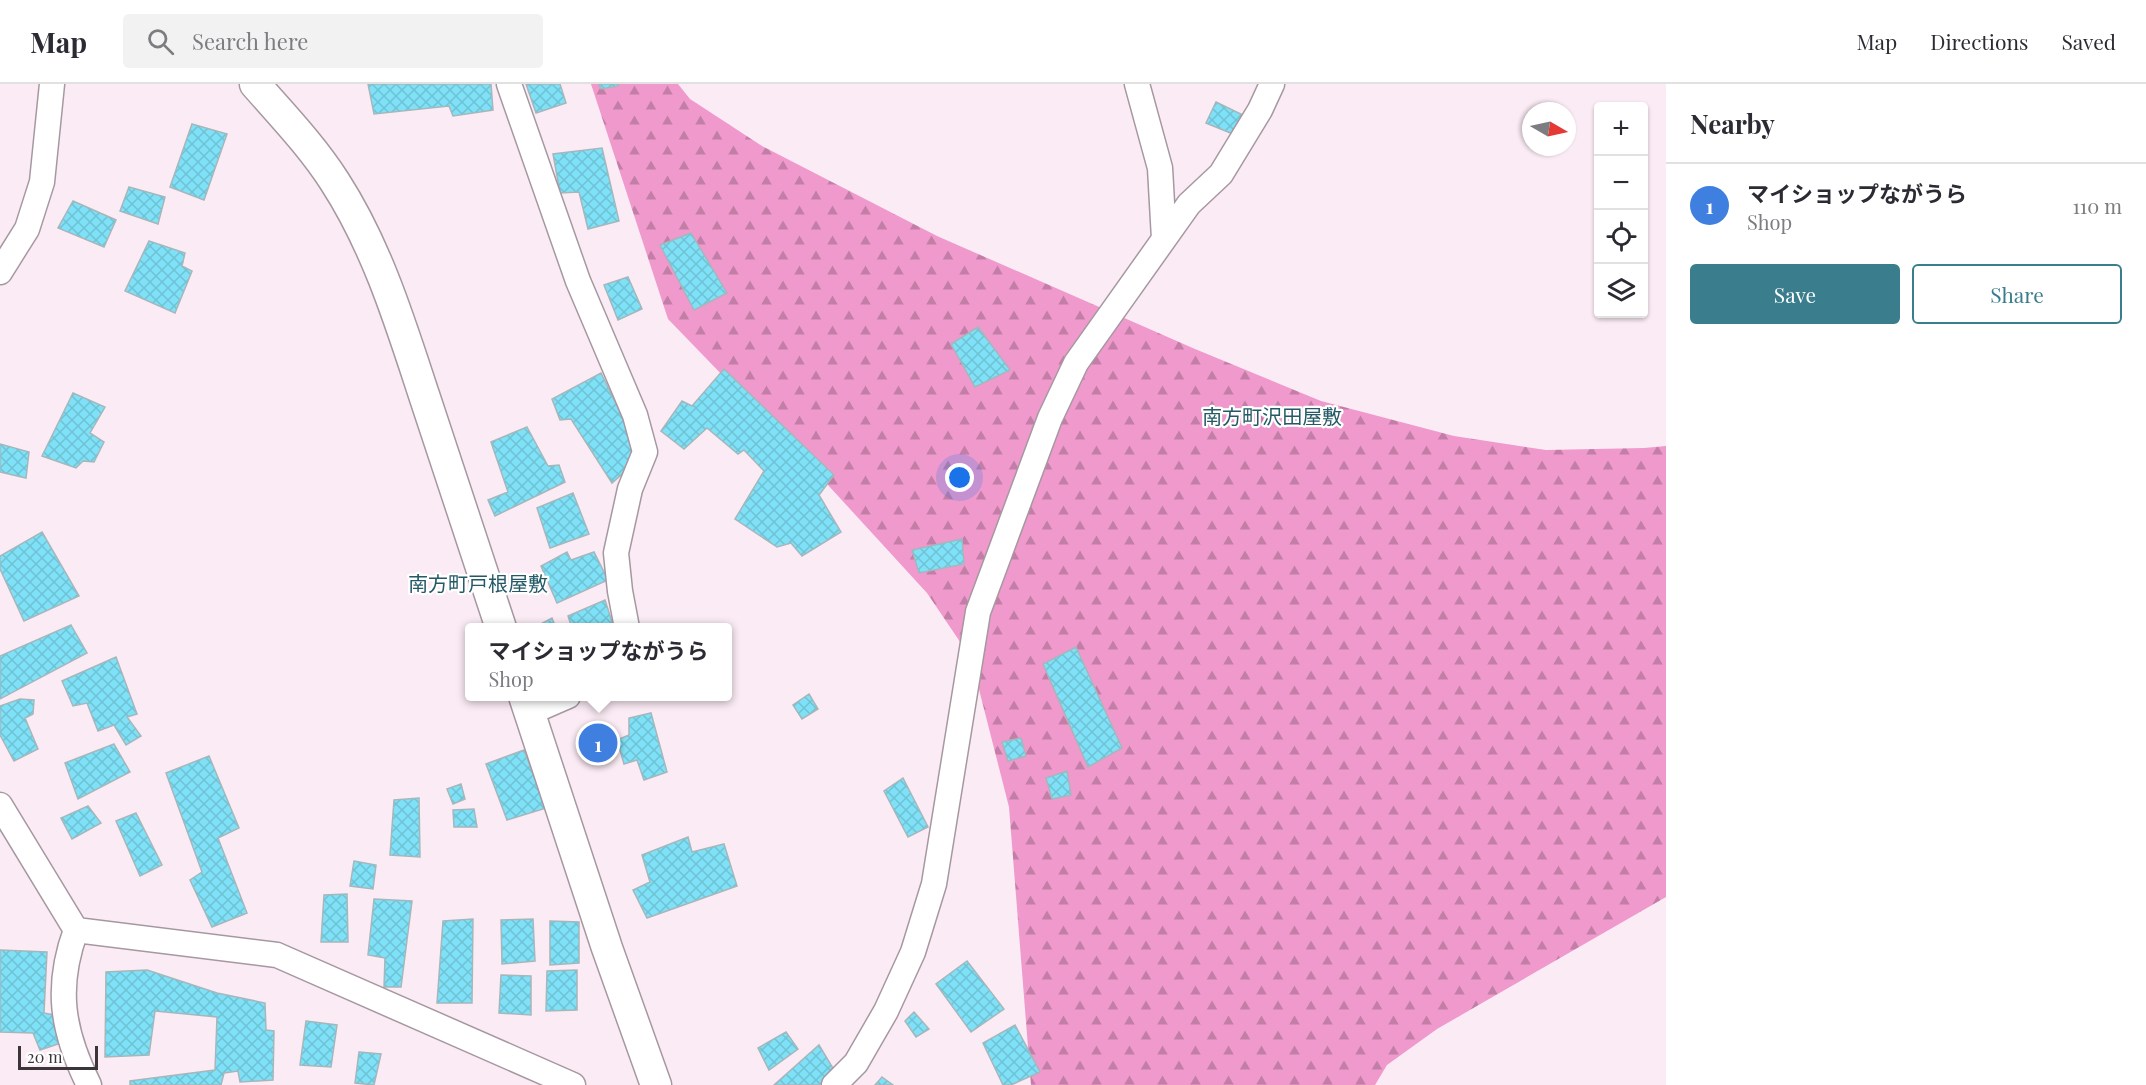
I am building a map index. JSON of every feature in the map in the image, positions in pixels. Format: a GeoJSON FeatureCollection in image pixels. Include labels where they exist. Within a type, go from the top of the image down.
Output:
{"type":"FeatureCollection","features":[{"type":"Feature","properties":{"kind":"street"},"geometry":{"type":"LineString","coordinates":[[0,272],[27,229],[42,182],[52,84]]}},
{"type":"Feature","properties":{"kind":"street"},"geometry":{"type":"LineString","coordinates":[[255,84],[311,146],[336,183],[375,259],[400,324],[500,623]]}},
{"type":"Feature","properties":{"kind":"street"},"geometry":{"type":"LineString","coordinates":[[509,84],[578,281],[635,415],[645,452],[630,489],[616,553],[626,623]]}},
{"type":"Feature","properties":{"kind":"street"},"geometry":{"type":"LineString","coordinates":[[1137,84],[1160,168],[1164,239]]}},
{"type":"Feature","properties":{"kind":"street"},"geometry":{"type":"LineString","coordinates":[[834,1085],[856,1063],[886,1011],[913,952],[934,884],[978,612],[1050,418],[1076,363],[1189,204],[1221,174],[1260,110],[1272,84]]}},
{"type":"Feature","properties":{"kind":"street"},"geometry":{"type":"LineString","coordinates":[[545,701],[527,705],[607,948],[656,1085]]}},
{"type":"Feature","properties":{"kind":"street"},"geometry":{"type":"LineString","coordinates":[[0,805],[76,930],[63,977],[63,1006],[80,1068],[89,1085]]}},
{"type":"Feature","properties":{"kind":"street"},"geometry":{"type":"LineString","coordinates":[[76,930],[277,955],[573,1085]]}},
{"type":"Feature","properties":{"kind":"green space"},"geometry":{"type":"Polygon","coordinates":[[[591,84],[678,84],[690,99],[762,146],[937,236],[1195,349],[1321,401],[1454,436],[1546,450],[1666,446],[1666,897],[1437,1029],[1387,1065],[1375,1085],[1031,1085],[1009,807],[971,658],[927,593],[817,473],[668,319],[591,84]]]}},
{"type":"Feature","properties":{"kind":"building"},"geometry":{"type":"Polygon","coordinates":[[[368,84],[491,84],[493,110],[453,116],[449,106],[374,114],[368,84]]]}},
{"type":"Feature","properties":{"kind":"building"},"geometry":{"type":"Polygon","coordinates":[[[526,84],[560,84],[566,103],[536,113],[526,84]]]}},
{"type":"Feature","properties":{"kind":"building"},"geometry":{"type":"Polygon","coordinates":[[[599,84],[618,84],[618,86],[601,89],[599,84]]]}},
{"type":"Feature","properties":{"kind":"building"},"geometry":{"type":"Polygon","coordinates":[[[1216,102],[1245,116],[1233,134],[1206,123],[1216,102]]]}},
{"type":"Feature","properties":{"kind":"building"},"geometry":{"type":"Polygon","coordinates":[[[192,124],[227,134],[204,200],[170,187],[192,124]]]}},
{"type":"Feature","properties":{"kind":"building"},"geometry":{"type":"Polygon","coordinates":[[[602,148],[619,221],[588,229],[579,192],[560,193],[553,154],[602,148]]]}},
{"type":"Feature","properties":{"kind":"building"},"geometry":{"type":"Polygon","coordinates":[[[129,187],[165,197],[158,224],[120,211],[129,187]]]}},
{"type":"Feature","properties":{"kind":"building"},"geometry":{"type":"Polygon","coordinates":[[[73,201],[116,220],[104,247],[58,228],[73,201]]]}},
{"type":"Feature","properties":{"kind":"building"},"geometry":{"type":"Polygon","coordinates":[[[691,233],[727,293],[694,310],[660,245],[691,233]]]}},
{"type":"Feature","properties":{"kind":"building"},"geometry":{"type":"Polygon","coordinates":[[[149,241],[185,253],[182,266],[192,271],[175,313],[125,291],[149,241]]]}},
{"type":"Feature","properties":{"kind":"building"},"geometry":{"type":"Polygon","coordinates":[[[628,277],[642,309],[618,320],[604,285],[628,277]]]}},
{"type":"Feature","properties":{"kind":"building"},"geometry":{"type":"Polygon","coordinates":[[[978,327],[1010,370],[975,387],[951,344],[978,327]]]}},
{"type":"Feature","properties":{"kind":"building"},"geometry":{"type":"Polygon","coordinates":[[[724,369],[834,475],[819,495],[841,532],[802,556],[791,543],[777,547],[735,519],[764,471],[744,450],[738,454],[707,428],[684,449],[661,431],[682,401],[692,406],[724,369]]]}},
{"type":"Feature","properties":{"kind":"building"},"geometry":{"type":"Polygon","coordinates":[[[601,373],[637,447],[631,466],[612,483],[571,419],[560,420],[552,399],[601,373]]]}},
{"type":"Feature","properties":{"kind":"building"},"geometry":{"type":"Polygon","coordinates":[[[73,393],[105,407],[90,433],[104,442],[94,462],[83,461],[76,468],[42,456],[73,393]]]}},
{"type":"Feature","properties":{"kind":"building"},"geometry":{"type":"Polygon","coordinates":[[[527,427],[548,466],[559,465],[565,482],[495,516],[488,500],[508,492],[491,442],[527,427]]]}},
{"type":"Feature","properties":{"kind":"building"},"geometry":{"type":"Polygon","coordinates":[[[0,444],[29,452],[26,478],[0,472],[0,444]]]}},
{"type":"Feature","properties":{"kind":"building"},"geometry":{"type":"Polygon","coordinates":[[[573,493],[589,534],[550,548],[537,508],[573,493]]]}},
{"type":"Feature","properties":{"kind":"building"},"geometry":{"type":"Polygon","coordinates":[[[42,532],[79,596],[24,621],[0,569],[0,556],[42,532]]]}},
{"type":"Feature","properties":{"kind":"building"},"geometry":{"type":"Polygon","coordinates":[[[962,539],[964,564],[919,573],[912,550],[962,539]]]}},
{"type":"Feature","properties":{"kind":"building"},"geometry":{"type":"Polygon","coordinates":[[[567,552],[571,560],[594,552],[608,580],[557,603],[541,566],[567,552]]]}},
{"type":"Feature","properties":{"kind":"building"},"geometry":{"type":"Polygon","coordinates":[[[605,600],[612,623],[570,623],[568,616],[605,600]]]}},
{"type":"Feature","properties":{"kind":"building"},"geometry":{"type":"Polygon","coordinates":[[[552,618],[554,623],[543,623],[552,618]]]}},
{"type":"Feature","properties":{"kind":"building"},"geometry":{"type":"Polygon","coordinates":[[[71,625],[87,653],[0,699],[0,656],[71,625]]]}},
{"type":"Feature","properties":{"kind":"building"},"geometry":{"type":"Polygon","coordinates":[[[1076,647],[1122,748],[1088,767],[1043,664],[1076,647]]]}},
{"type":"Feature","properties":{"kind":"building"},"geometry":{"type":"Polygon","coordinates":[[[116,657],[137,714],[127,717],[141,736],[126,745],[114,725],[98,731],[87,703],[73,706],[62,681],[116,657]]]}},
{"type":"Feature","properties":{"kind":"building"},"geometry":{"type":"Polygon","coordinates":[[[809,694],[818,709],[802,719],[793,705],[809,694]]]}},
{"type":"Feature","properties":{"kind":"building"},"geometry":{"type":"Polygon","coordinates":[[[20,699],[34,700],[33,714],[25,718],[38,749],[14,761],[0,735],[0,706],[20,699]]]}},
{"type":"Feature","properties":{"kind":"building"},"geometry":{"type":"Polygon","coordinates":[[[651,713],[667,772],[644,780],[637,760],[624,764],[617,740],[629,735],[629,718],[651,713]]]}},
{"type":"Feature","properties":{"kind":"building"},"geometry":{"type":"Polygon","coordinates":[[[1021,738],[1026,756],[1008,761],[1002,742],[1021,738]]]}},
{"type":"Feature","properties":{"kind":"building"},"geometry":{"type":"Polygon","coordinates":[[[114,744],[130,772],[78,799],[65,763],[114,744]]]}},
{"type":"Feature","properties":{"kind":"building"},"geometry":{"type":"Polygon","coordinates":[[[524,750],[546,808],[507,820],[486,764],[524,750]]]}},
{"type":"Feature","properties":{"kind":"building"},"geometry":{"type":"Polygon","coordinates":[[[209,756],[239,828],[218,838],[247,913],[212,927],[190,880],[202,872],[166,773],[209,756]]]}},
{"type":"Feature","properties":{"kind":"building"},"geometry":{"type":"Polygon","coordinates":[[[1067,771],[1071,795],[1052,799],[1046,778],[1067,771]]]}},
{"type":"Feature","properties":{"kind":"building"},"geometry":{"type":"Polygon","coordinates":[[[903,778],[928,827],[908,837],[884,791],[903,778]]]}},
{"type":"Feature","properties":{"kind":"building"},"geometry":{"type":"Polygon","coordinates":[[[461,784],[465,799],[453,804],[447,789],[461,784]]]}},
{"type":"Feature","properties":{"kind":"building"},"geometry":{"type":"Polygon","coordinates":[[[419,798],[420,857],[390,855],[394,800],[419,798]]]}},
{"type":"Feature","properties":{"kind":"building"},"geometry":{"type":"Polygon","coordinates":[[[88,806],[101,823],[72,839],[61,818],[88,806]]]}},
{"type":"Feature","properties":{"kind":"building"},"geometry":{"type":"Polygon","coordinates":[[[474,809],[477,827],[454,827],[453,810],[474,809]]]}},
{"type":"Feature","properties":{"kind":"building"},"geometry":{"type":"Polygon","coordinates":[[[136,813],[162,865],[140,876],[116,821],[136,813]]]}},
{"type":"Feature","properties":{"kind":"building"},"geometry":{"type":"Polygon","coordinates":[[[688,837],[692,852],[724,844],[737,886],[647,918],[633,890],[650,882],[642,855],[688,837]]]}},
{"type":"Feature","properties":{"kind":"building"},"geometry":{"type":"Polygon","coordinates":[[[354,861],[376,865],[373,889],[350,886],[354,861]]]}},
{"type":"Feature","properties":{"kind":"building"},"geometry":{"type":"Polygon","coordinates":[[[347,894],[348,942],[321,942],[324,895],[347,894]]]}},
{"type":"Feature","properties":{"kind":"building"},"geometry":{"type":"Polygon","coordinates":[[[374,899],[412,901],[401,987],[384,987],[385,958],[368,955],[374,899]]]}},
{"type":"Feature","properties":{"kind":"building"},"geometry":{"type":"Polygon","coordinates":[[[473,919],[472,1003],[437,1003],[443,921],[473,919]]]}},
{"type":"Feature","properties":{"kind":"building"},"geometry":{"type":"Polygon","coordinates":[[[533,919],[535,961],[502,964],[501,920],[533,919]]]}},
{"type":"Feature","properties":{"kind":"building"},"geometry":{"type":"Polygon","coordinates":[[[550,921],[579,922],[579,963],[550,965],[550,921]]]}},
{"type":"Feature","properties":{"kind":"building"},"geometry":{"type":"Polygon","coordinates":[[[0,950],[47,952],[44,1013],[54,1015],[61,1043],[40,1050],[33,1033],[0,1032],[0,950]]]}},
{"type":"Feature","properties":{"kind":"building"},"geometry":{"type":"Polygon","coordinates":[[[967,961],[1004,1009],[971,1032],[936,984],[967,961]]]}},
{"type":"Feature","properties":{"kind":"building"},"geometry":{"type":"Polygon","coordinates":[[[147,970],[217,993],[265,1003],[266,1030],[274,1031],[273,1080],[240,1082],[238,1071],[224,1073],[221,1085],[130,1085],[130,1081],[215,1070],[217,1017],[155,1011],[149,1055],[105,1057],[106,972],[147,970]]]}},
{"type":"Feature","properties":{"kind":"building"},"geometry":{"type":"Polygon","coordinates":[[[577,970],[577,1010],[546,1011],[547,971],[577,970]]]}},
{"type":"Feature","properties":{"kind":"building"},"geometry":{"type":"Polygon","coordinates":[[[501,975],[531,976],[531,1015],[499,1013],[501,975]]]}},
{"type":"Feature","properties":{"kind":"building"},"geometry":{"type":"Polygon","coordinates":[[[914,1012],[929,1029],[916,1037],[905,1021],[914,1012]]]}},
{"type":"Feature","properties":{"kind":"building"},"geometry":{"type":"Polygon","coordinates":[[[306,1021],[337,1025],[331,1067],[300,1065],[306,1021]]]}},
{"type":"Feature","properties":{"kind":"building"},"geometry":{"type":"Polygon","coordinates":[[[1015,1025],[1040,1072],[1011,1085],[1003,1085],[983,1043],[1015,1025]]]}},
{"type":"Feature","properties":{"kind":"building"},"geometry":{"type":"Polygon","coordinates":[[[786,1032],[798,1049],[769,1070],[758,1048],[786,1032]]]}},
{"type":"Feature","properties":{"kind":"building"},"geometry":{"type":"Polygon","coordinates":[[[819,1045],[834,1070],[819,1085],[774,1085],[819,1045]]]}},
{"type":"Feature","properties":{"kind":"building"},"geometry":{"type":"Polygon","coordinates":[[[359,1052],[381,1054],[374,1085],[355,1083],[359,1052]]]}},
{"type":"Feature","properties":{"kind":"building"},"geometry":{"type":"Polygon","coordinates":[[[882,1077],[893,1085],[875,1085],[882,1077]]]}},
{"type":"Feature","properties":{"kind":"place","name":"マイショップながうら"},"geometry":{"type":"Point","coordinates":[598,743]}},
{"type":"Feature","properties":{"kind":"district","name":"南方町沢田屋敷"},"geometry":{"type":"Point","coordinates":[1272,415]}},
{"type":"Feature","properties":{"kind":"district","name":"南方町戸根屋敷"},"geometry":{"type":"Point","coordinates":[478,582]}}]}
